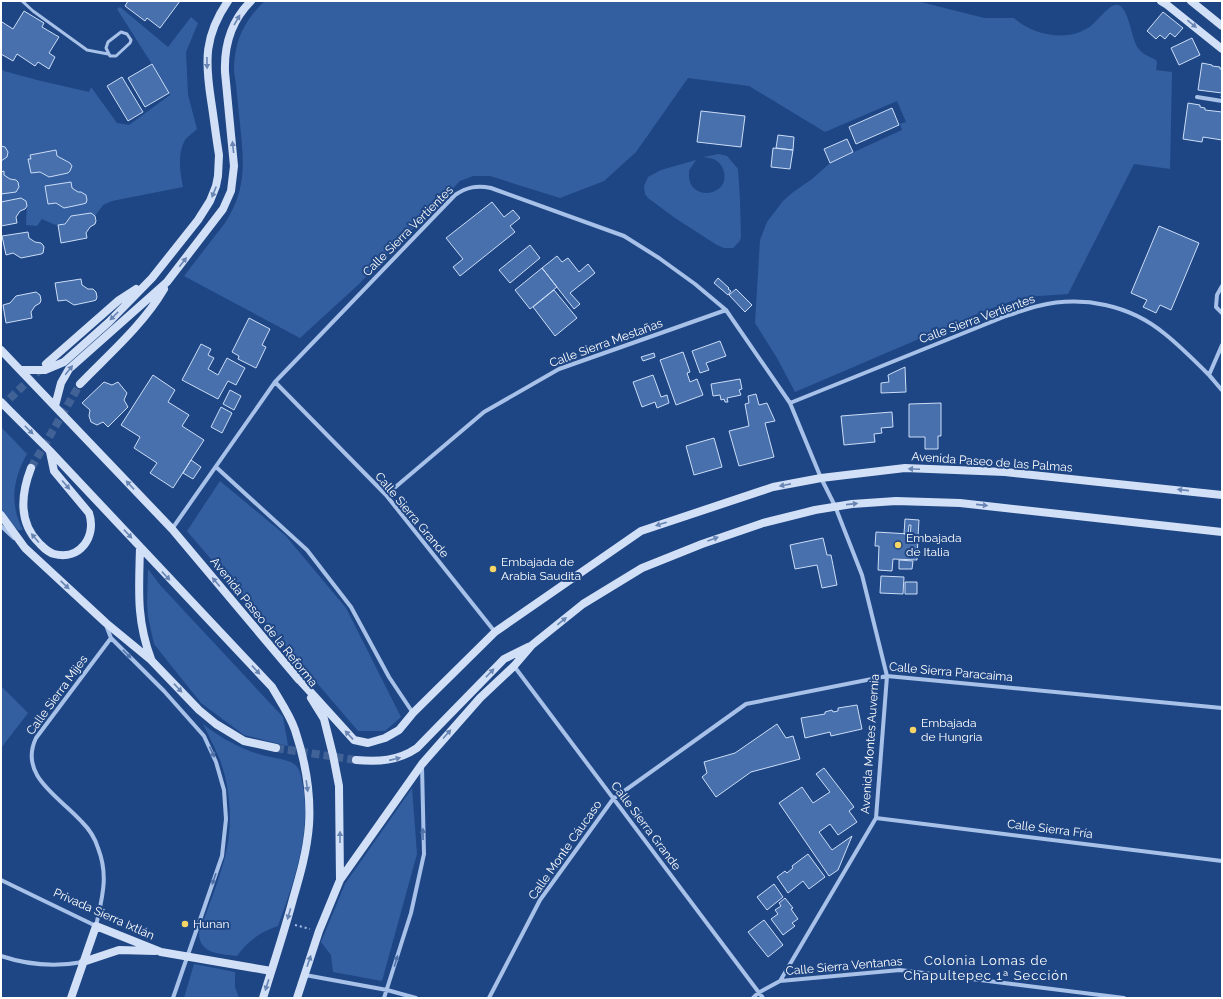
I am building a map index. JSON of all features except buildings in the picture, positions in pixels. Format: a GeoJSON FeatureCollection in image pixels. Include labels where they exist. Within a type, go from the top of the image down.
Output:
{"type":"FeatureCollection","features":[{"type":"Feature","properties":{"kind":"main road"},"geometry":{"type":"LineString","coordinates":[[21,370],[44,370],[64,362],[109,322],[152,278],[198,220],[210,202],[216,186],[219,171],[219,155],[207,73],[207,56],[214,27],[228,1]]}},
{"type":"Feature","properties":{"kind":"main road"},"geometry":{"type":"LineString","coordinates":[[80,384],[143,320],[156,302],[167,282],[218,217],[227,200],[231,191],[234,173],[234,154],[225,72],[225,57],[228,39],[235,22],[251,1]]}},
{"type":"Feature","properties":{"kind":"main road"},"geometry":{"type":"LineString","coordinates":[[1161,1],[1222,49]]}},
{"type":"Feature","properties":{"kind":"main road"},"geometry":{"type":"LineString","coordinates":[[1191,1],[1222,26]]}},
{"type":"Feature","properties":{"kind":"main road"},"geometry":{"type":"LineString","coordinates":[[46,364],[119,300],[152,278]]}},
{"type":"Feature","properties":{"kind":"main road"},"geometry":{"type":"LineString","coordinates":[[55,406],[60,383],[69,369],[167,282]]}},
{"type":"Feature","properties":{"kind":"main road","name":"Avenida Paseo de la Reforma"},"geometry":{"type":"LineString","coordinates":[[1,350],[172,529],[296,676],[324,719],[339,786],[340,880],[319,932],[297,998]]}},
{"type":"Feature","properties":{"kind":"main road"},"geometry":{"type":"LineString","coordinates":[[1,402],[50,451],[272,687],[295,729],[308,790],[309,825],[304,860],[263,998]]}},
{"type":"Feature","properties":{"kind":"main road"},"geometry":{"type":"LineString","coordinates":[[31,468],[27,479],[23,500],[24,519],[29,531],[47,551],[53,554],[65,555],[77,552],[89,538],[92,525],[91,519],[89,513],[54,471],[50,451]]}},
{"type":"Feature","properties":{"kind":"main road","name":"Avenida Paseo de las Palmas"},"geometry":{"type":"LineString","coordinates":[[296,676],[354,740],[368,743],[385,738],[399,730],[412,713],[495,632],[641,530],[772,487],[821,478],[905,468],[989,472],[1089,480],[1222,495]]}},
{"type":"Feature","properties":{"kind":"main road"},"geometry":{"type":"LineString","coordinates":[[340,880],[422,764],[480,698],[514,666],[532,645],[583,604],[642,568],[730,533],[835,506],[896,501],[960,503],[1222,532]]}},
{"type":"Feature","properties":{"kind":"main road"},"geometry":{"type":"LineString","coordinates":[[1,515],[25,548],[106,623],[151,660],[199,710],[216,724],[244,741],[276,748]]}},
{"type":"Feature","properties":{"kind":"main road"},"geometry":{"type":"LineString","coordinates":[[140,547],[140,617],[142,632],[151,660]]}},
{"type":"Feature","properties":{"kind":"main road"},"geometry":{"type":"LineString","coordinates":[[356,760],[384,761],[399,758],[408,754],[417,748],[504,659],[532,645]]}},
{"type":"Feature","properties":{"kind":"main road"},"geometry":{"type":"LineString","coordinates":[[71,998],[96,926]]}},
{"type":"Feature","properties":{"kind":"main road","name":"Privada Sierra Ixtlán"},"geometry":{"type":"LineString","coordinates":[[96,926],[161,952],[271,971]]}},
{"type":"Feature","properties":{"kind":"main road"},"geometry":{"type":"LineString","coordinates":[[83,962],[120,950],[161,952]]}},
{"type":"Feature","properties":{"kind":"street"},"geometry":{"type":"LineString","coordinates":[[1197,97],[1222,101]]}},
{"type":"Feature","properties":{"kind":"street","name":"Calle Sierra Vertientes"},"geometry":{"type":"LineString","coordinates":[[172,529],[275,382],[455,195],[461,191],[476,186],[491,188],[624,236],[659,258],[726,310],[790,403],[821,478]]}},
{"type":"Feature","properties":{"kind":"street"},"geometry":{"type":"LineString","coordinates":[[1222,286],[1217,295],[1216,307],[1222,313]]}},
{"type":"Feature","properties":{"kind":"street","name":"Calle Sierra Vertientes"},"geometry":{"type":"LineString","coordinates":[[790,403],[1006,316],[1039,306],[1072,302],[1103,304],[1129,312],[1148,321],[1166,334],[1209,375],[1222,390]]}},
{"type":"Feature","properties":{"kind":"street","name":"Calle Sierra Mestañas"},"geometry":{"type":"LineString","coordinates":[[386,495],[484,412],[559,369],[726,310]]}},
{"type":"Feature","properties":{"kind":"street"},"geometry":{"type":"LineString","coordinates":[[1209,375],[1222,345]]}},
{"type":"Feature","properties":{"kind":"street","name":"Calle Sierra Grande"},"geometry":{"type":"LineString","coordinates":[[275,382],[386,495],[495,632]]}},
{"type":"Feature","properties":{"kind":"street"},"geometry":{"type":"LineString","coordinates":[[216,467],[307,550],[351,607],[389,677],[412,713]]}},
{"type":"Feature","properties":{"kind":"street","name":"Avenida Montes Auvernia"},"geometry":{"type":"LineString","coordinates":[[780,981],[876,818],[887,676],[862,575],[835,506],[821,478]]}},
{"type":"Feature","properties":{"kind":"street"},"geometry":{"type":"LineString","coordinates":[[1,526],[25,548]]}},
{"type":"Feature","properties":{"kind":"street"},"geometry":{"type":"LineString","coordinates":[[106,623],[111,638],[164,691],[204,736],[214,756],[224,790],[226,819],[222,856],[173,998]]}},
{"type":"Feature","properties":{"kind":"street","name":"Calle Sierra Mijes"},"geometry":{"type":"LineString","coordinates":[[96,926],[105,884],[102,859],[98,848],[89,830],[40,780],[33,768],[31,753],[36,738],[111,638]]}},
{"type":"Feature","properties":{"kind":"street","name":"Calle Sierra Grande"},"geometry":{"type":"LineString","coordinates":[[514,666],[763,998]]}},
{"type":"Feature","properties":{"kind":"street","name":"Calle Sierra Paracaima"},"geometry":{"type":"LineString","coordinates":[[613,798],[746,704],[887,676],[1222,708]]}},
{"type":"Feature","properties":{"kind":"street"},"geometry":{"type":"LineString","coordinates":[[384,998],[411,913],[424,854],[422,764]]}},
{"type":"Feature","properties":{"kind":"street","name":"Calle Monte Cáucaso"},"geometry":{"type":"LineString","coordinates":[[489,998],[540,900],[613,798]]}},
{"type":"Feature","properties":{"kind":"street","name":"Calle Sierra Fría"},"geometry":{"type":"LineString","coordinates":[[876,818],[1222,861]]}},
{"type":"Feature","properties":{"kind":"street","name":"Privada Sierra Ixtlán"},"geometry":{"type":"LineString","coordinates":[[1,880],[96,926]]}},
{"type":"Feature","properties":{"kind":"street"},"geometry":{"type":"LineString","coordinates":[[1,956],[38,964],[66,965],[83,962]]}},
{"type":"Feature","properties":{"kind":"street","name":"Calle Sierra Ventanas"},"geometry":{"type":"LineString","coordinates":[[780,981],[900,970],[1124,998]]}},
{"type":"Feature","properties":{"kind":"street"},"geometry":{"type":"LineString","coordinates":[[304,975],[387,990],[416,998]]}},
{"type":"Feature","properties":{"kind":"street"},"geometry":{"type":"LineString","coordinates":[[753,998],[758,993],[780,981]]}},
{"type":"Feature","properties":{"kind":"lane"},"geometry":{"type":"LineString","coordinates":[[22,1],[33,11],[87,50],[108,54],[113,57],[116,56],[129,46],[131,40],[127,34],[121,32],[108,42],[106,48],[108,54]]}},
{"type":"Feature","properties":{"kind":"path"},"geometry":{"type":"LineString","coordinates":[[286,922],[319,932]]}},
{"type":"Feature","properties":{"kind":"shaded area"},"geometry":{"type":"Polygon","coordinates":[[[265,1],[917,1],[984,18],[1014,18],[1030,29],[1050,35],[1070,35],[1079,32],[1091,26],[1111,7],[1118,5],[1122,7],[1125,12],[1138,48],[1146,55],[1156,60],[1156,70],[1172,72],[1170,169],[1134,164],[1068,294],[1024,297],[984,311],[795,392],[777,358],[755,323],[760,240],[767,222],[783,201],[830,163],[902,130],[900,124],[906,122],[897,101],[825,132],[749,86],[688,78],[636,152],[604,181],[560,198],[490,176],[473,176],[460,181],[359,284],[300,338],[184,276],[225,223],[237,198],[243,163],[234,60],[238,41],[246,24],[251,16],[265,1]]]}},
{"type":"Feature","properties":{"kind":"shaded area"},"geometry":{"type":"Polygon","coordinates":[[[120,7],[168,47],[191,17],[198,23],[186,52],[188,95],[197,129],[185,140],[182,145],[180,169],[183,187],[112,201],[103,205],[95,216],[90,213],[71,216],[61,225],[42,219],[37,226],[26,225],[27,203],[24,199],[21,198],[1,202],[1,161],[7,157],[8,152],[5,147],[1,146],[1,69],[37,80],[89,92],[91,87],[117,123],[129,125],[170,95],[117,9],[120,7]],[[56,150],[30,155],[31,159],[28,159],[31,173],[40,172],[49,177],[68,173],[72,166],[71,163],[57,156],[56,150]]]}},
{"type":"Feature","properties":{"kind":"shaded area"},"geometry":{"type":"Polygon","coordinates":[[[719,154],[727,156],[738,169],[741,238],[733,248],[724,248],[717,245],[675,218],[648,198],[645,194],[644,186],[648,177],[661,170],[696,160],[689,171],[691,185],[703,193],[717,190],[722,185],[724,178],[722,166],[715,160],[703,157],[719,154]]]}},
{"type":"Feature","properties":{"kind":"shaded area"},"geometry":{"type":"Polygon","coordinates":[[[1,427],[27,454],[18,472],[14,492],[16,511],[23,530],[18,530],[11,524],[1,509],[1,427]]]}},
{"type":"Feature","properties":{"kind":"shaded area"},"geometry":{"type":"Polygon","coordinates":[[[220,481],[285,535],[346,608],[401,717],[385,731],[358,731],[187,531],[220,481]]]}},
{"type":"Feature","properties":{"kind":"shaded area"},"geometry":{"type":"Polygon","coordinates":[[[148,569],[160,585],[283,717],[288,746],[244,735],[201,703],[154,644],[148,616],[148,569]]]}},
{"type":"Feature","properties":{"kind":"shaded area"},"geometry":{"type":"Polygon","coordinates":[[[1,686],[28,713],[1,748],[1,686]]]}},
{"type":"Feature","properties":{"kind":"shaded area"},"geometry":{"type":"Polygon","coordinates":[[[203,724],[217,734],[246,750],[292,763],[299,771],[303,786],[305,822],[300,858],[278,926],[255,938],[237,956],[212,952],[203,945],[200,940],[199,933],[225,857],[228,845],[230,821],[229,796],[224,772],[203,724]]]}},
{"type":"Feature","properties":{"kind":"shaded area"},"geometry":{"type":"Polygon","coordinates":[[[412,788],[417,854],[382,981],[333,972],[331,955],[321,942],[345,884],[412,788]]]}},
{"type":"Feature","properties":{"kind":"shaded area"},"geometry":{"type":"Polygon","coordinates":[[[194,964],[235,972],[235,987],[239,998],[184,998],[194,964]]]}},
{"type":"Feature","properties":{"kind":"tunnel"},"geometry":{"type":"LineString","coordinates":[[1,407],[43,367]]}},
{"type":"Feature","properties":{"kind":"tunnel"},"geometry":{"type":"LineString","coordinates":[[31,468],[80,384]]}},
{"type":"Feature","properties":{"kind":"tunnel"},"geometry":{"type":"LineString","coordinates":[[276,748],[356,760]]}},
{"type":"Feature","properties":{"kind":"place","name":"Embajada de Italia"},"geometry":{"type":"Point","coordinates":[898,545]}},
{"type":"Feature","properties":{"kind":"place","name":"Embajada de Arabia Saudita"},"geometry":{"type":"Point","coordinates":[493,569]}},
{"type":"Feature","properties":{"kind":"place","name":"Embajada de Hungria"},"geometry":{"type":"Point","coordinates":[913,730]}},
{"type":"Feature","properties":{"kind":"place","name":"Hunan"},"geometry":{"type":"Point","coordinates":[185,924]}},
{"type":"Feature","properties":{"kind":"district","name":"Colonia Lomas de Chapultepec 1ª Sección"},"geometry":{"type":"Point","coordinates":[986,968]}}]}
